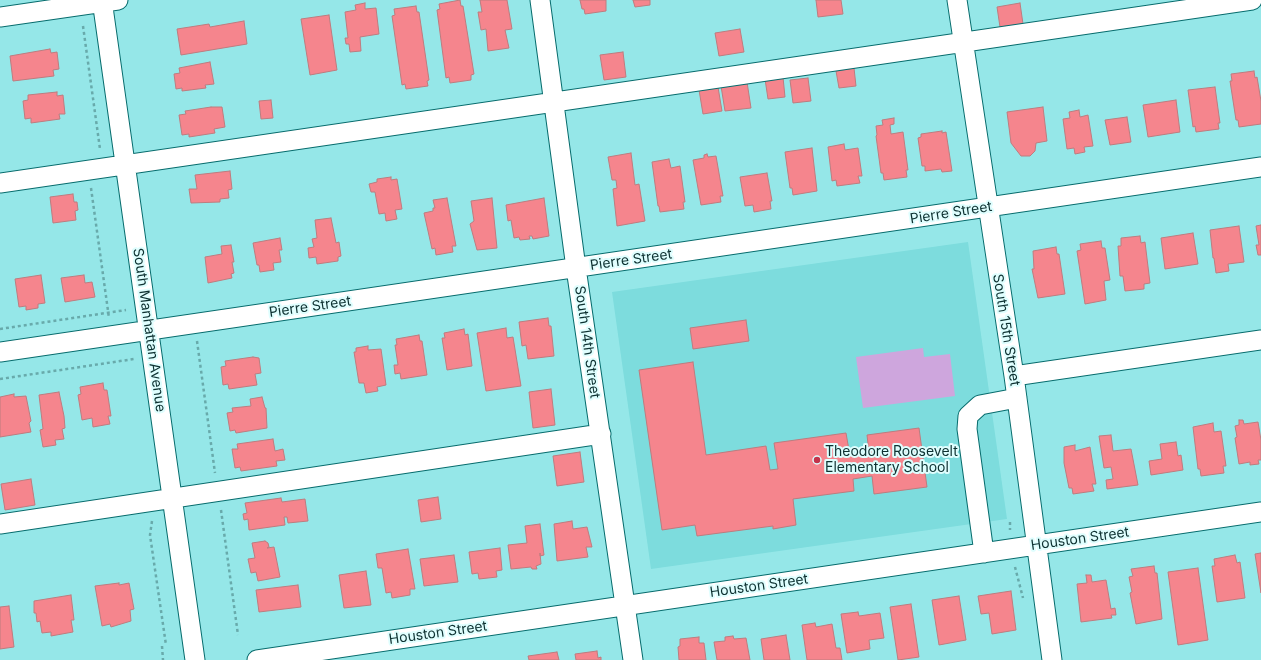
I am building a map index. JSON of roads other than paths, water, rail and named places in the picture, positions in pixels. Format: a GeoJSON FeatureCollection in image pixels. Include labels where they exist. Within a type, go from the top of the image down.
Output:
{"type":"FeatureCollection","features":[{"type":"Feature","properties":{"kind":"street","name":"South 14th Street"},"geometry":{"type":"LineString","coordinates":[[540,0],[576,268],[633,660]]}},
{"type":"Feature","properties":{"kind":"street","name":"South 15th Street"},"geometry":{"type":"LineString","coordinates":[[957,0],[1014,376],[1052,660]]}},
{"type":"Feature","properties":{"kind":"street"},"geometry":{"type":"LineString","coordinates":[[0,183],[1252,0]]}},
{"type":"Feature","properties":{"kind":"street"},"geometry":{"type":"LineString","coordinates":[[0,17],[107,1]]}},
{"type":"Feature","properties":{"kind":"street","name":"South Manhattan Avenue"},"geometry":{"type":"LineString","coordinates":[[107,1],[125,164],[195,660]]}},
{"type":"Feature","properties":{"kind":"street","name":"Pierre Street"},"geometry":{"type":"LineString","coordinates":[[0,352],[1261,167]]}},
{"type":"Feature","properties":{"kind":"street"},"geometry":{"type":"LineString","coordinates":[[1014,376],[1261,340]]}},
{"type":"Feature","properties":{"kind":"street"},"geometry":{"type":"LineString","coordinates":[[984,553],[967,429],[968,416],[980,405],[1016,398]]}},
{"type":"Feature","properties":{"kind":"street"},"geometry":{"type":"LineString","coordinates":[[0,524],[601,434]]}},
{"type":"Feature","properties":{"kind":"street","name":"Houston Street"},"geometry":{"type":"LineString","coordinates":[[257,660],[1261,512]]}},
{"type":"Feature","properties":{"kind":"place","name":"Theodore Roosevelt Elementary School"},"geometry":{"type":"Point","coordinates":[817,460]}}]}
